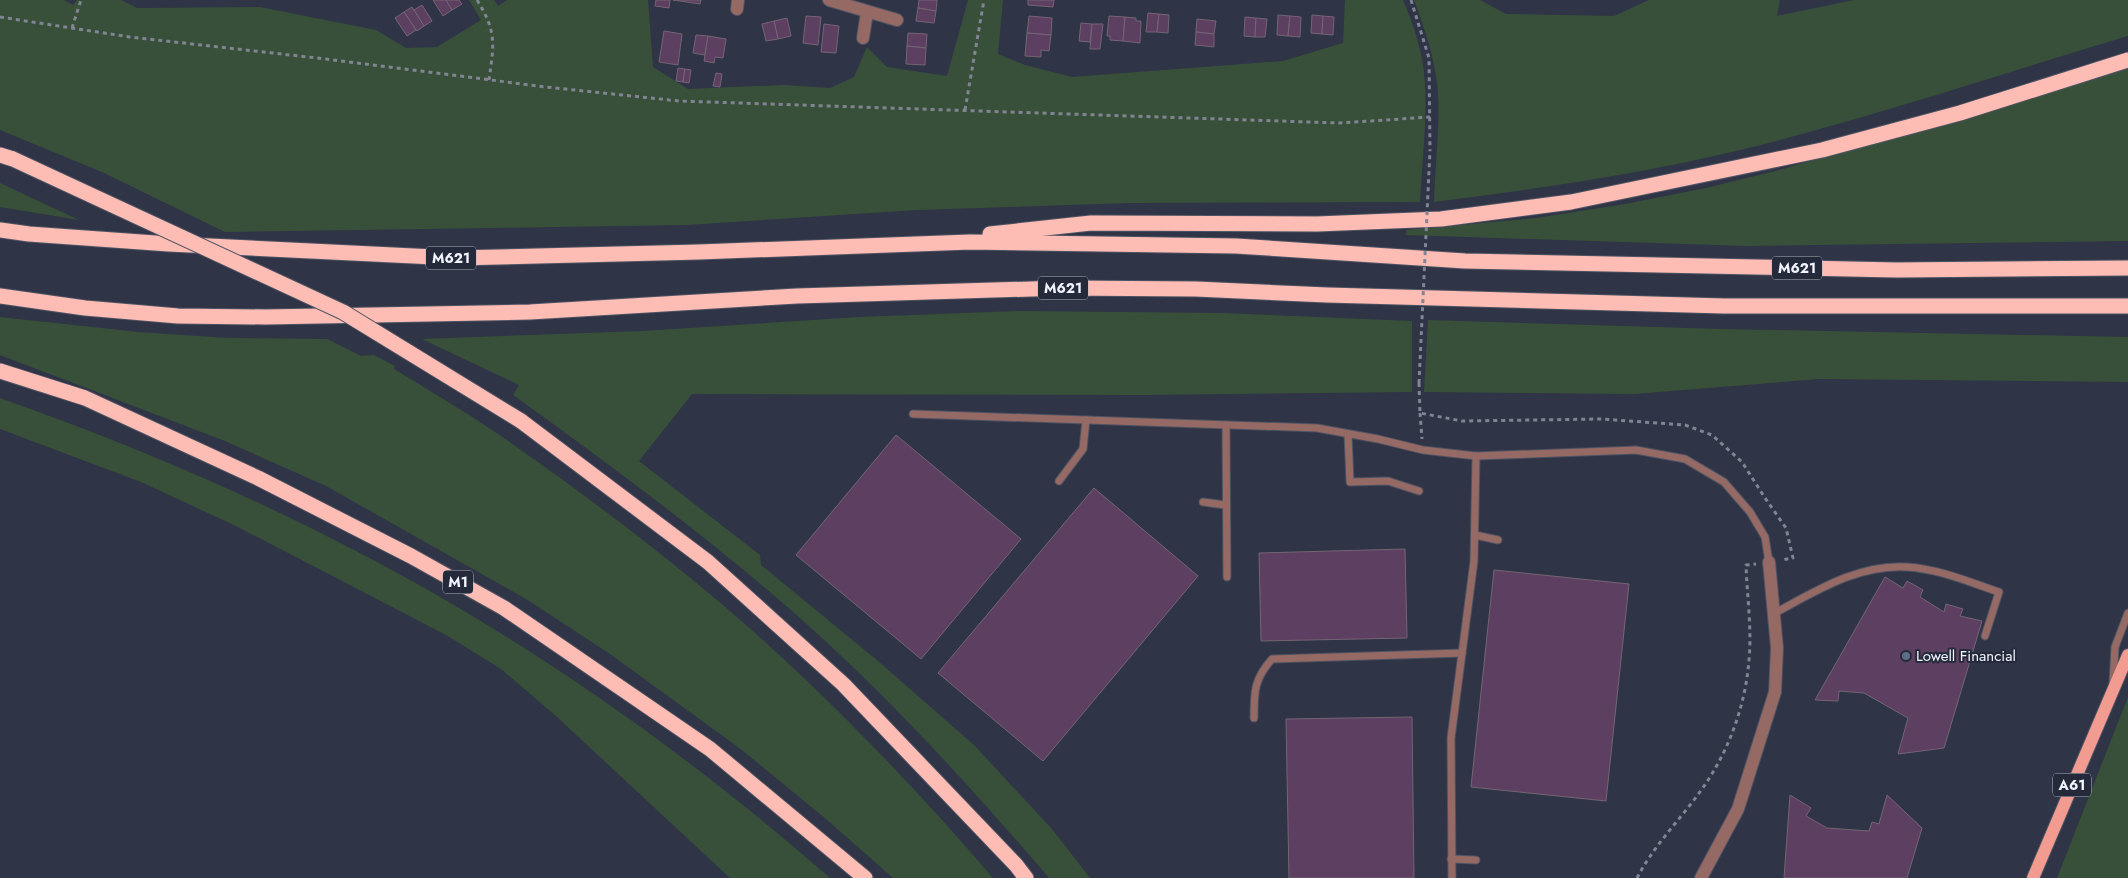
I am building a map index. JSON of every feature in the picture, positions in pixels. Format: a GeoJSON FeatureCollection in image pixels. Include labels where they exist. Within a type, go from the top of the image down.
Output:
{"type":"FeatureCollection","features":[{"type":"Feature","properties":{"kind":"highway","name":"M621"},"geometry":{"type":"LineString","coordinates":[[902,244],[1092,223],[1317,224],[1440,220],[1571,202],[1822,150],[1960,113],[2128,60]]}},
{"type":"Feature","properties":{"kind":"highway"},"geometry":{"type":"LineString","coordinates":[[7,157],[343,312],[521,421],[708,562],[843,684],[1016,865],[1026,878]]}},
{"type":"Feature","properties":{"kind":"highway","name":"M621"},"geometry":{"type":"LineString","coordinates":[[0,230],[29,234],[179,244],[454,258],[699,252],[970,242],[1236,246],[1465,261],[1749,268],[1897,270],[2128,268]]}},
{"type":"Feature","properties":{"kind":"highway","name":"M621"},"geometry":{"type":"LineString","coordinates":[[0,296],[85,308],[178,316],[265,317],[530,312],[797,296],[1062,288],[1196,288],[1327,295],[1724,306],[2128,306]]}},
{"type":"Feature","properties":{"kind":"highway","name":"M1"},"geometry":{"type":"LineString","coordinates":[[0,371],[85,398],[258,478],[411,556],[504,608],[710,749],[865,878]]}},
{"type":"Feature","properties":{"kind":"main road","name":"A61"},"geometry":{"type":"LineString","coordinates":[[2033,878],[2128,655]]}},
{"type":"Feature","properties":{"kind":"street"},"geometry":{"type":"LineString","coordinates":[[829,0],[897,20]]}},
{"type":"Feature","properties":{"kind":"street"},"geometry":{"type":"LineString","coordinates":[[864,38],[867,12]]}},
{"type":"Feature","properties":{"kind":"street"},"geometry":{"type":"LineString","coordinates":[[1701,878],[1738,809],[1776,692],[1777,648],[1769,562]]}},
{"type":"Feature","properties":{"kind":"lane"},"geometry":{"type":"LineString","coordinates":[[912,414],[1317,428],[1423,450],[1476,456],[1636,450],[1685,459],[1724,482],[1750,512],[1765,536],[1769,562]]}},
{"type":"Feature","properties":{"kind":"lane"},"geometry":{"type":"LineString","coordinates":[[1059,481],[1083,449],[1086,420]]}},
{"type":"Feature","properties":{"kind":"lane"},"geometry":{"type":"LineString","coordinates":[[1226,425],[1225,505],[1227,577]]}},
{"type":"Feature","properties":{"kind":"lane"},"geometry":{"type":"LineString","coordinates":[[1348,434],[1350,482],[1388,481],[1419,491]]}},
{"type":"Feature","properties":{"kind":"lane"},"geometry":{"type":"LineString","coordinates":[[1452,878],[1451,738],[1474,561],[1476,456]]}},
{"type":"Feature","properties":{"kind":"lane"},"geometry":{"type":"LineString","coordinates":[[1203,502],[1225,505]]}},
{"type":"Feature","properties":{"kind":"lane"},"geometry":{"type":"LineString","coordinates":[[1475,535],[1498,540]]}},
{"type":"Feature","properties":{"kind":"lane"},"geometry":{"type":"LineString","coordinates":[[1775,613],[1822,587],[1852,574],[1907,567],[1953,576],[1999,592],[1986,636]]}},
{"type":"Feature","properties":{"kind":"lane"},"geometry":{"type":"LineString","coordinates":[[2112,694],[2115,648],[2128,613]]}},
{"type":"Feature","properties":{"kind":"lane"},"geometry":{"type":"LineString","coordinates":[[1254,718],[1254,695],[1260,672],[1272,659],[1462,653]]}},
{"type":"Feature","properties":{"kind":"lane"},"geometry":{"type":"LineString","coordinates":[[1451,858],[1476,860]]}},
{"type":"Feature","properties":{"kind":"path"},"geometry":{"type":"LineString","coordinates":[[72,28],[81,0]]}},
{"type":"Feature","properties":{"kind":"path"},"geometry":{"type":"LineString","coordinates":[[477,0],[491,24],[493,48],[489,80]]}},
{"type":"Feature","properties":{"kind":"path"},"geometry":{"type":"LineString","coordinates":[[965,110],[984,0]]}},
{"type":"Feature","properties":{"kind":"path"},"geometry":{"type":"LineString","coordinates":[[1412,0],[1429,58],[1431,117],[1419,383]]}},
{"type":"Feature","properties":{"kind":"path"},"geometry":{"type":"LineString","coordinates":[[0,17],[130,37],[679,101],[1339,123],[1431,117]]}},
{"type":"Feature","properties":{"kind":"path"},"geometry":{"type":"LineString","coordinates":[[1420,412],[1423,450]]}},
{"type":"Feature","properties":{"kind":"path"},"geometry":{"type":"LineString","coordinates":[[1637,878],[1658,845],[1712,773],[1723,753],[1742,704],[1748,666],[1750,638],[1746,565],[1769,562]]}},
{"type":"Feature","properties":{"kind":"green space"},"geometry":{"type":"Polygon","coordinates":[[[0,0],[64,0],[73,5],[77,0],[121,0],[137,8],[260,7],[376,30],[406,48],[437,47],[481,20],[469,0],[494,0],[498,6],[507,0],[648,0],[653,67],[688,89],[785,85],[830,88],[854,77],[867,47],[887,67],[947,76],[968,0],[1003,0],[998,54],[1025,65],[1072,77],[1283,61],[1343,43],[1345,0],[1403,0],[1418,44],[1424,75],[1425,130],[1420,202],[1130,203],[917,210],[687,225],[225,232],[102,172],[0,130],[0,0]]]}},
{"type":"Feature","properties":{"kind":"green space"},"geometry":{"type":"Polygon","coordinates":[[[1414,0],[1480,0],[1506,14],[1614,16],[1649,0],[1780,0],[1777,16],[1854,0],[2128,0],[2128,36],[1883,111],[1736,151],[1623,174],[1434,202],[1438,120],[1437,81],[1429,46],[1414,0]]]}},
{"type":"Feature","properties":{"kind":"green space"},"geometry":{"type":"Polygon","coordinates":[[[2128,65],[2128,241],[1746,246],[1406,235],[1406,230],[1536,218],[1625,204],[1706,188],[1783,169],[2128,65]]]}},
{"type":"Feature","properties":{"kind":"green space"},"geometry":{"type":"Polygon","coordinates":[[[0,183],[79,220],[0,207],[0,183]]]}},
{"type":"Feature","properties":{"kind":"green space"},"geometry":{"type":"Polygon","coordinates":[[[1018,311],[1222,313],[1412,321],[1412,392],[1144,395],[692,394],[639,461],[760,555],[761,565],[878,661],[974,745],[1052,829],[1090,878],[1049,878],[990,810],[898,711],[833,648],[766,588],[660,503],[513,395],[519,385],[422,339],[642,331],[859,317],[1018,311]]]}},
{"type":"Feature","properties":{"kind":"green space"},"geometry":{"type":"Polygon","coordinates":[[[0,317],[138,332],[228,338],[327,339],[361,356],[374,355],[395,366],[394,369],[488,427],[556,475],[668,559],[704,589],[774,650],[880,753],[949,827],[993,878],[893,878],[826,819],[742,750],[610,654],[526,599],[326,486],[225,441],[0,355],[0,317]]]}},
{"type":"Feature","properties":{"kind":"green space"},"geometry":{"type":"Polygon","coordinates":[[[1428,320],[1721,329],[2128,337],[2128,382],[1819,379],[1634,394],[1424,392],[1428,320]]]}},
{"type":"Feature","properties":{"kind":"green space"},"geometry":{"type":"Polygon","coordinates":[[[0,398],[46,414],[181,468],[313,529],[419,585],[543,660],[662,742],[775,831],[830,878],[730,878],[557,717],[501,669],[446,635],[236,526],[141,482],[0,429],[0,398]]]}},
{"type":"Feature","properties":{"kind":"green space"},"geometry":{"type":"Polygon","coordinates":[[[2128,697],[2128,878],[2057,878],[2128,697]]]}},
{"type":"Feature","properties":{"kind":"building"},"geometry":{"type":"Polygon","coordinates":[[[433,0],[446,0],[452,10],[443,16],[433,0]]]}},
{"type":"Feature","properties":{"kind":"building"},"geometry":{"type":"Polygon","coordinates":[[[446,0],[459,0],[462,4],[452,10],[446,0]]]}},
{"type":"Feature","properties":{"kind":"building"},"geometry":{"type":"Polygon","coordinates":[[[656,0],[670,0],[669,8],[655,6],[656,0]]]}},
{"type":"Feature","properties":{"kind":"building"},"geometry":{"type":"Polygon","coordinates":[[[673,0],[701,0],[700,4],[673,0]]]}},
{"type":"Feature","properties":{"kind":"building"},"geometry":{"type":"Polygon","coordinates":[[[919,0],[937,0],[936,11],[918,8],[919,0]]]}},
{"type":"Feature","properties":{"kind":"building"},"geometry":{"type":"Polygon","coordinates":[[[1028,0],[1054,0],[1053,7],[1028,5],[1028,0]]]}},
{"type":"Feature","properties":{"kind":"building"},"geometry":{"type":"Polygon","coordinates":[[[422,5],[432,21],[424,26],[414,10],[422,5]]]}},
{"type":"Feature","properties":{"kind":"building"},"geometry":{"type":"Polygon","coordinates":[[[412,7],[424,26],[417,31],[404,12],[412,7]]]}},
{"type":"Feature","properties":{"kind":"building"},"geometry":{"type":"Polygon","coordinates":[[[918,8],[936,11],[934,23],[916,21],[918,8]]]}},
{"type":"Feature","properties":{"kind":"building"},"geometry":{"type":"Polygon","coordinates":[[[404,12],[416,30],[407,36],[395,18],[404,12]]]}},
{"type":"Feature","properties":{"kind":"building"},"geometry":{"type":"Polygon","coordinates":[[[1148,13],[1159,14],[1157,32],[1146,32],[1148,13]]]}},
{"type":"Feature","properties":{"kind":"building"},"geometry":{"type":"Polygon","coordinates":[[[1159,14],[1169,15],[1168,33],[1157,32],[1159,14]]]}},
{"type":"Feature","properties":{"kind":"building"},"geometry":{"type":"Polygon","coordinates":[[[1278,15],[1290,16],[1288,36],[1277,35],[1278,15]]]}},
{"type":"Feature","properties":{"kind":"building"},"geometry":{"type":"Polygon","coordinates":[[[1312,15],[1323,16],[1322,34],[1311,33],[1312,15]]]}},
{"type":"Feature","properties":{"kind":"building"},"geometry":{"type":"Polygon","coordinates":[[[806,16],[821,17],[818,45],[803,43],[806,16]]]}},
{"type":"Feature","properties":{"kind":"building"},"geometry":{"type":"Polygon","coordinates":[[[1029,16],[1052,18],[1051,35],[1027,33],[1029,16]]]}},
{"type":"Feature","properties":{"kind":"building"},"geometry":{"type":"Polygon","coordinates":[[[1109,16],[1125,17],[1123,41],[1110,40],[1110,36],[1107,36],[1109,16]]]}},
{"type":"Feature","properties":{"kind":"building"},"geometry":{"type":"Polygon","coordinates":[[[1290,16],[1301,17],[1300,37],[1288,36],[1290,16]]]}},
{"type":"Feature","properties":{"kind":"building"},"geometry":{"type":"Polygon","coordinates":[[[1323,16],[1334,17],[1333,35],[1322,34],[1323,16]]]}},
{"type":"Feature","properties":{"kind":"building"},"geometry":{"type":"Polygon","coordinates":[[[1125,17],[1136,18],[1136,21],[1141,21],[1140,43],[1123,41],[1125,17]]]}},
{"type":"Feature","properties":{"kind":"building"},"geometry":{"type":"Polygon","coordinates":[[[1245,17],[1256,18],[1255,37],[1244,36],[1245,17]]]}},
{"type":"Feature","properties":{"kind":"building"},"geometry":{"type":"Polygon","coordinates":[[[787,18],[791,36],[778,39],[774,21],[787,18]]]}},
{"type":"Feature","properties":{"kind":"building"},"geometry":{"type":"Polygon","coordinates":[[[1256,18],[1267,19],[1265,37],[1255,37],[1256,18]]]}},
{"type":"Feature","properties":{"kind":"building"},"geometry":{"type":"Polygon","coordinates":[[[1197,19],[1216,21],[1214,34],[1196,32],[1197,19]]]}},
{"type":"Feature","properties":{"kind":"building"},"geometry":{"type":"Polygon","coordinates":[[[774,21],[778,39],[766,41],[762,24],[774,21]]]}},
{"type":"Feature","properties":{"kind":"building"},"geometry":{"type":"Polygon","coordinates":[[[1081,23],[1092,24],[1090,42],[1079,41],[1081,23]]]}},
{"type":"Feature","properties":{"kind":"building"},"geometry":{"type":"Polygon","coordinates":[[[824,24],[839,26],[836,53],[821,52],[824,24]]]}},
{"type":"Feature","properties":{"kind":"building"},"geometry":{"type":"Polygon","coordinates":[[[1092,24],[1103,24],[1100,49],[1090,49],[1092,24]]]}},
{"type":"Feature","properties":{"kind":"building"},"geometry":{"type":"Polygon","coordinates":[[[664,31],[682,34],[678,65],[659,62],[664,31]]]}},
{"type":"Feature","properties":{"kind":"building"},"geometry":{"type":"Polygon","coordinates":[[[1196,32],[1214,34],[1214,47],[1195,45],[1196,32]]]}},
{"type":"Feature","properties":{"kind":"building"},"geometry":{"type":"Polygon","coordinates":[[[908,33],[927,34],[926,48],[907,46],[908,33]]]}},
{"type":"Feature","properties":{"kind":"building"},"geometry":{"type":"Polygon","coordinates":[[[1027,33],[1051,35],[1049,51],[1041,50],[1041,57],[1025,56],[1027,33]]]}},
{"type":"Feature","properties":{"kind":"building"},"geometry":{"type":"Polygon","coordinates":[[[696,35],[708,36],[705,55],[693,53],[696,35]]]}},
{"type":"Feature","properties":{"kind":"building"},"geometry":{"type":"Polygon","coordinates":[[[708,36],[726,39],[723,58],[715,57],[714,63],[704,61],[708,36]]]}},
{"type":"Feature","properties":{"kind":"building"},"geometry":{"type":"Polygon","coordinates":[[[907,46],[926,48],[925,65],[906,64],[907,46]]]}},
{"type":"Feature","properties":{"kind":"building"},"geometry":{"type":"Polygon","coordinates":[[[678,68],[685,69],[683,82],[676,81],[678,68]]]}},
{"type":"Feature","properties":{"kind":"building"},"geometry":{"type":"Polygon","coordinates":[[[685,69],[691,70],[689,83],[683,82],[685,69]]]}},
{"type":"Feature","properties":{"kind":"building"},"geometry":{"type":"Polygon","coordinates":[[[716,73],[722,74],[720,87],[713,86],[716,73]]]}},
{"type":"Feature","properties":{"kind":"building"},"geometry":{"type":"Polygon","coordinates":[[[896,435],[1021,539],[921,659],[796,555],[896,435]]]}},
{"type":"Feature","properties":{"kind":"building"},"geometry":{"type":"Polygon","coordinates":[[[1094,488],[1198,576],[1043,761],[938,673],[1094,488]]]}},
{"type":"Feature","properties":{"kind":"building"},"geometry":{"type":"Polygon","coordinates":[[[1405,549],[1407,638],[1261,641],[1259,553],[1405,549]]]}},
{"type":"Feature","properties":{"kind":"building"},"geometry":{"type":"Polygon","coordinates":[[[1494,570],[1629,584],[1606,801],[1471,787],[1494,570]]]}},
{"type":"Feature","properties":{"kind":"building","name":"Lowell Financial"},"geometry":{"type":"Polygon","coordinates":[[[1885,577],[1903,588],[1907,581],[1923,590],[1920,597],[1944,612],[1946,604],[1963,609],[1960,616],[1982,621],[1944,748],[1898,754],[1908,718],[1864,693],[1839,691],[1838,701],[1815,700],[1885,577]]]}},
{"type":"Feature","properties":{"kind":"building"},"geometry":{"type":"Polygon","coordinates":[[[1412,717],[1414,878],[1289,878],[1286,719],[1412,717]]]}},
{"type":"Feature","properties":{"kind":"building"},"geometry":{"type":"Polygon","coordinates":[[[1790,795],[1811,808],[1806,816],[1827,828],[1869,831],[1872,822],[1879,824],[1887,795],[1922,828],[1907,878],[1784,878],[1790,795]]]}},
{"type":"Feature","properties":{"kind":"place","name":"Lowell Financial"},"geometry":{"type":"Point","coordinates":[1906,656]}}]}
